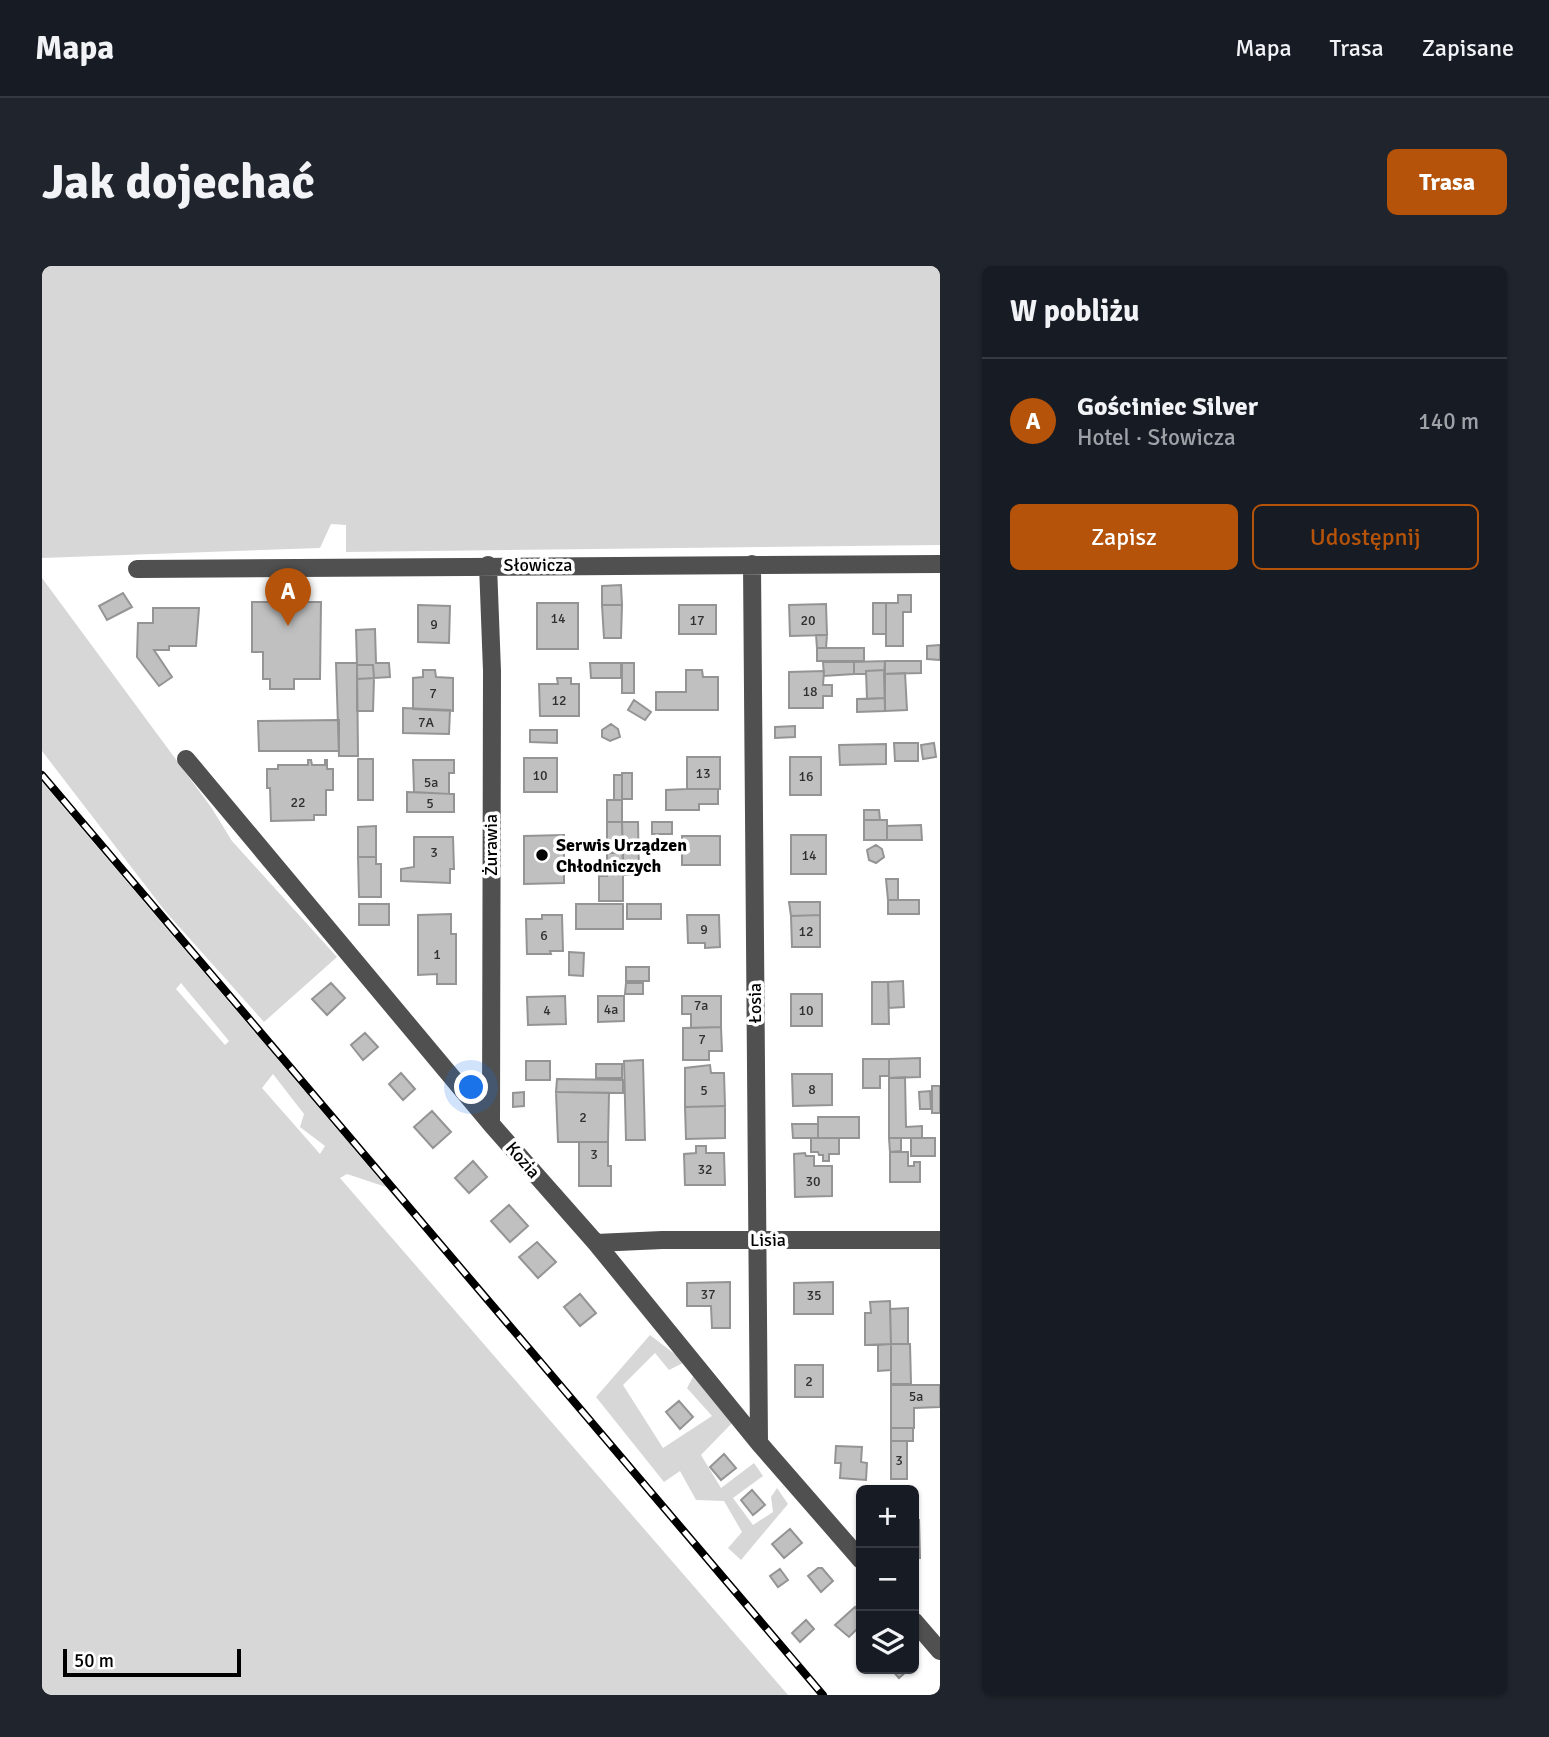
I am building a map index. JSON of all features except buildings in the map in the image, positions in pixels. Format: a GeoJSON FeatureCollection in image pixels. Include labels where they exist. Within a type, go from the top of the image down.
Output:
{"type":"FeatureCollection","features":[{"type":"Feature","properties":{"kind":"street","name":"Łosia"},"geometry":{"type":"LineString","coordinates":[[752,564],[759,1443]]}},
{"type":"Feature","properties":{"kind":"street","name":"Słowicza"},"geometry":{"type":"LineString","coordinates":[[137,569],[940,564]]}},
{"type":"Feature","properties":{"kind":"street","name":"Żurawia"},"geometry":{"type":"LineString","coordinates":[[488,565],[492,671],[491,1124]]}},
{"type":"Feature","properties":{"kind":"street","name":"Kozia"},"geometry":{"type":"LineString","coordinates":[[187,759],[491,1124],[596,1243],[759,1443],[856,1554]]}},
{"type":"Feature","properties":{"kind":"street","name":"Lisia"},"geometry":{"type":"LineString","coordinates":[[596,1243],[662,1240],[940,1240]]}},
{"type":"Feature","properties":{"kind":"street"},"geometry":{"type":"LineString","coordinates":[[919,1627],[940,1651]]}},
{"type":"Feature","properties":{"kind":"shaded area"},"geometry":{"type":"Polygon","coordinates":[[[42,266],[940,266],[940,545],[346,552],[346,525],[331,524],[320,548],[42,558],[42,266]]]}},
{"type":"Feature","properties":{"kind":"shaded area"},"geometry":{"type":"Polygon","coordinates":[[[42,578],[211,807],[232,841],[337,957],[264,1022],[165,911],[42,751],[42,578]]]}},
{"type":"Feature","properties":{"kind":"shaded area"},"geometry":{"type":"Polygon","coordinates":[[[42,782],[386,1187],[347,1174],[340,1178],[788,1695],[42,1695],[42,782]],[[181,983],[176,989],[225,1045],[229,1041],[181,983]],[[273,1074],[262,1088],[320,1154],[325,1146],[300,1127],[304,1114],[273,1074]]]}},
{"type":"Feature","properties":{"kind":"shaded area"},"geometry":{"type":"Polygon","coordinates":[[[650,1335],[685,1362],[669,1370],[655,1353],[623,1385],[663,1448],[712,1416],[687,1388],[694,1375],[735,1420],[701,1455],[721,1488],[754,1463],[763,1476],[733,1498],[753,1525],[773,1512],[771,1497],[777,1488],[788,1504],[741,1560],[728,1548],[742,1532],[724,1501],[696,1500],[680,1471],[664,1482],[596,1397],[650,1335]]]}},
{"type":"Feature","properties":{"kind":"railway"},"geometry":{"type":"LineString","coordinates":[[42,775],[823,1695]]}},
{"type":"Feature","properties":{"kind":"place","name":"Gościniec Silver"},"geometry":{"type":"Point","coordinates":[288,626]}},
{"type":"Feature","properties":{"kind":"place","name":"Serwis Urządzen Chłodniczych"},"geometry":{"type":"Point","coordinates":[542,855]}}]}
